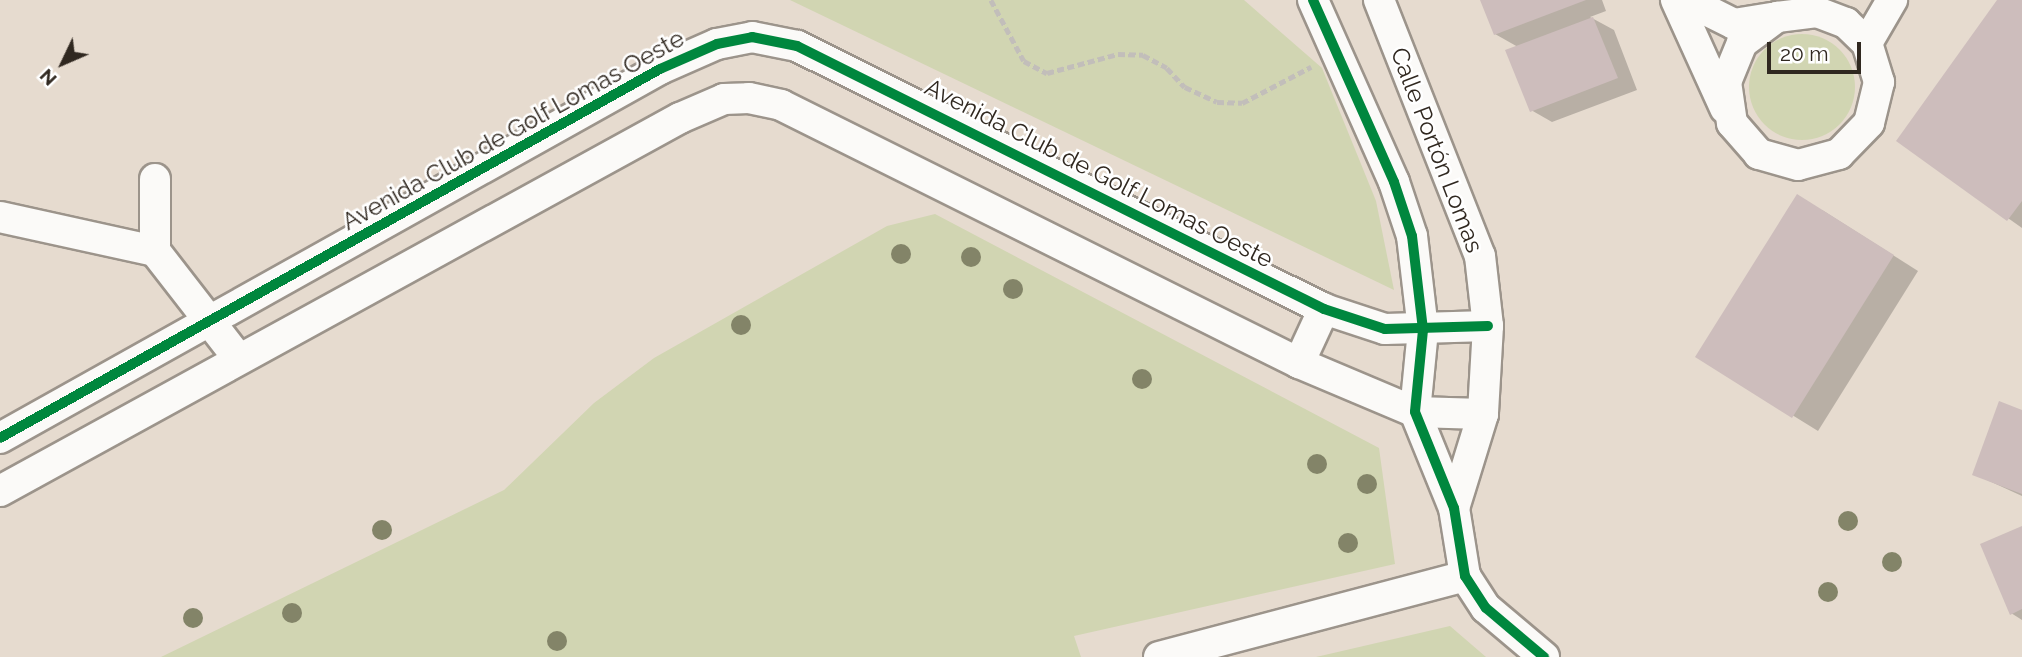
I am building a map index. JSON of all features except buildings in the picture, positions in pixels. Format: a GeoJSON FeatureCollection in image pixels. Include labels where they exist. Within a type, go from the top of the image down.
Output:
{"type":"FeatureCollection","features":[{"type":"Feature","properties":{"kind":"street","name":"Calle Portón Lomas"},"geometry":{"type":"LineString","coordinates":[[1313,0],[1394,182],[1412,236],[1423,330],[1415,412],[1454,508],[1465,576]]}},
{"type":"Feature","properties":{"kind":"street","name":"Calle Portón Lomas"},"geometry":{"type":"LineString","coordinates":[[1379,0],[1480,256],[1488,326],[1483,414],[1454,508]]}},
{"type":"Feature","properties":{"kind":"street"},"geometry":{"type":"LineString","coordinates":[[1676,0],[1732,123],[1759,153],[1798,165],[1839,153],[1869,123],[1879,82],[1867,43],[1824,6],[1734,24],[1686,0]]}},
{"type":"Feature","properties":{"kind":"street"},"geometry":{"type":"LineString","coordinates":[[1867,43],[1892,0]]}},
{"type":"Feature","properties":{"kind":"street"},"geometry":{"type":"LineString","coordinates":[[1732,123],[1726,82],[1742,43],[1776,17]]}},
{"type":"Feature","properties":{"kind":"street","name":"Avenida Club de Golf Lomas Oeste"},"geometry":{"type":"LineString","coordinates":[[0,438],[211,323],[660,69],[717,44],[752,37],[797,46],[1324,309],[1385,329],[1423,330],[1488,326]]}},
{"type":"Feature","properties":{"kind":"street"},"geometry":{"type":"LineString","coordinates":[[0,491],[238,358],[680,118],[724,99],[749,98],[781,105],[1299,363],[1415,412],[1483,414]]}},
{"type":"Feature","properties":{"kind":"street"},"geometry":{"type":"LineString","coordinates":[[155,179],[155,251],[238,358]]}},
{"type":"Feature","properties":{"kind":"street"},"geometry":{"type":"LineString","coordinates":[[0,217],[155,251]]}},
{"type":"Feature","properties":{"kind":"street"},"geometry":{"type":"LineString","coordinates":[[1299,363],[1324,309]]}},
{"type":"Feature","properties":{"kind":"street"},"geometry":{"type":"LineString","coordinates":[[1159,657],[1465,576],[1486,608],[1544,657]]}},
{"type":"Feature","properties":{"kind":"path"},"geometry":{"type":"LineString","coordinates":[[991,0],[1024,61],[1046,73],[1118,54],[1143,55],[1167,68],[1185,88],[1217,102],[1242,103],[1337,52]]}},
{"type":"Feature","properties":{"kind":"green space"},"geometry":{"type":"Polygon","coordinates":[[[790,0],[1244,0],[1322,68],[1376,201],[1394,290],[790,0]]]}},
{"type":"Feature","properties":{"kind":"green space"},"geometry":{"type":"Polygon","coordinates":[[[1802,34],[1822,38],[1840,49],[1851,67],[1855,87],[1851,107],[1840,125],[1822,136],[1802,140],[1782,136],[1764,125],[1753,107],[1749,87],[1753,67],[1764,49],[1782,38],[1802,34]]]}},
{"type":"Feature","properties":{"kind":"green space"},"geometry":{"type":"Polygon","coordinates":[[[935,214],[1379,448],[1395,564],[1074,636],[1081,657],[161,657],[504,490],[594,403],[654,358],[887,226],[935,214]]]}},
{"type":"Feature","properties":{"kind":"green space"},"geometry":{"type":"Polygon","coordinates":[[[1450,626],[1486,657],[1316,657],[1450,626]]]}},
{"type":"Feature","properties":{"kind":"cycle path"},"geometry":{"type":"LineString","coordinates":[[1313,0],[1394,182],[1412,236],[1423,330],[1415,412],[1454,508],[1465,576],[1486,608],[1544,657]]}},
{"type":"Feature","properties":{"kind":"cycle path"},"geometry":{"type":"LineString","coordinates":[[0,438],[660,69],[717,44],[752,37],[797,46],[1324,309],[1385,329],[1488,326]]}}]}
